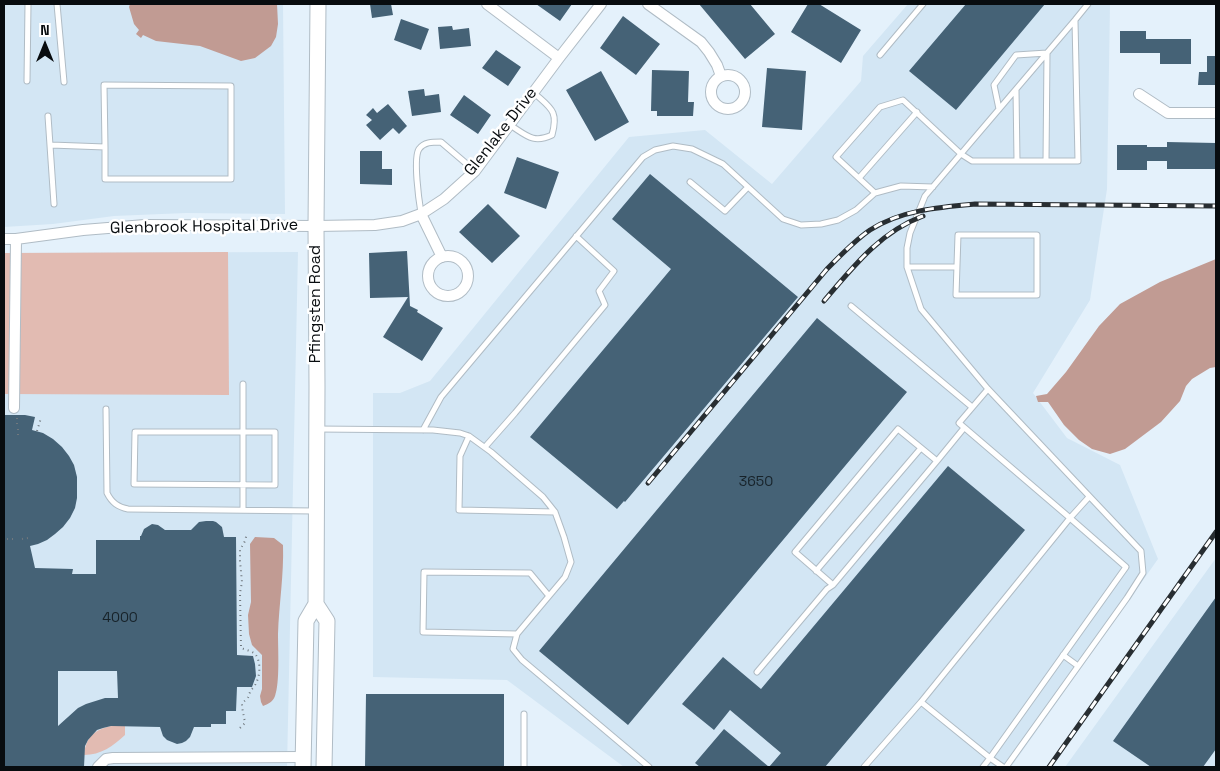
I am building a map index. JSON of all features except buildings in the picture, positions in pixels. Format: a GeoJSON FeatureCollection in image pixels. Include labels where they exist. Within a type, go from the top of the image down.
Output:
{"type":"FeatureCollection","features":[{"type":"Feature","properties":{"kind":"main road","name":"Pfingsten Road"},"geometry":{"type":"LineString","coordinates":[[303,762],[306,621],[316,604],[318,4]]}},
{"type":"Feature","properties":{"kind":"main road","name":"Pfingsten Road"},"geometry":{"type":"LineString","coordinates":[[316,604],[327,621],[324,767]]}},
{"type":"Feature","properties":{"kind":"street"},"geometry":{"type":"LineString","coordinates":[[487,4],[559,58]]}},
{"type":"Feature","properties":{"kind":"street","name":"Glenlake Drive"},"geometry":{"type":"LineString","coordinates":[[316,226],[375,225],[402,221],[421,214],[444,199],[475,171],[601,4]]}},
{"type":"Feature","properties":{"kind":"street"},"geometry":{"type":"LineString","coordinates":[[648,4],[701,42],[717,65],[721,76]]}},
{"type":"Feature","properties":{"kind":"street"},"geometry":{"type":"LineString","coordinates":[[1139,94],[1168,113],[1216,113]]}},
{"type":"Feature","properties":{"kind":"street"},"geometry":{"type":"LineString","coordinates":[[421,214],[442,257]]}},
{"type":"Feature","properties":{"kind":"street","name":"Glenbrook Hospital Drive"},"geometry":{"type":"LineString","coordinates":[[4,239],[78,230],[144,225],[316,226]]}},
{"type":"Feature","properties":{"kind":"street"},"geometry":{"type":"LineString","coordinates":[[16,239],[16,413]]}},
{"type":"Feature","properties":{"kind":"street"},"geometry":{"type":"LineString","coordinates":[[98,767],[106,759],[113,758],[303,762]]}},
{"type":"Feature","properties":{"kind":"lane"},"geometry":{"type":"LineString","coordinates":[[27,81],[28,4]]}},
{"type":"Feature","properties":{"kind":"lane"},"geometry":{"type":"LineString","coordinates":[[57,4],[64,82]]}},
{"type":"Feature","properties":{"kind":"lane"},"geometry":{"type":"LineString","coordinates":[[880,55],[922,4]]}},
{"type":"Feature","properties":{"kind":"lane"},"geometry":{"type":"LineString","coordinates":[[920,702],[1004,767],[1127,598],[1143,573],[1141,552],[988,389],[921,309],[907,267],[907,248],[910,233],[925,196],[1088,4]]}},
{"type":"Feature","properties":{"kind":"lane"},"geometry":{"type":"LineString","coordinates":[[875,193],[836,157],[880,107],[903,100],[961,154],[972,161],[1078,161],[1075,20]]}},
{"type":"Feature","properties":{"kind":"lane"},"geometry":{"type":"LineString","coordinates":[[999,109],[994,84],[1016,55],[1047,53]]}},
{"type":"Feature","properties":{"kind":"lane"},"geometry":{"type":"LineString","coordinates":[[1046,161],[1047,53]]}},
{"type":"Feature","properties":{"kind":"lane"},"geometry":{"type":"LineString","coordinates":[[104,85],[231,86],[231,180],[105,179],[105,147],[104,85]]}},
{"type":"Feature","properties":{"kind":"lane"},"geometry":{"type":"LineString","coordinates":[[1016,90],[1017,161]]}},
{"type":"Feature","properties":{"kind":"lane"},"geometry":{"type":"LineString","coordinates":[[509,124],[530,138],[542,140],[552,135],[555,124],[552,110],[533,92]]}},
{"type":"Feature","properties":{"kind":"lane"},"geometry":{"type":"LineString","coordinates":[[859,178],[917,112]]}},
{"type":"Feature","properties":{"kind":"lane"},"geometry":{"type":"LineString","coordinates":[[48,116],[54,204]]}},
{"type":"Feature","properties":{"kind":"lane"},"geometry":{"type":"LineString","coordinates":[[421,214],[418,197],[416,154],[420,147],[430,142],[440,142],[475,171]]}},
{"type":"Feature","properties":{"kind":"lane"},"geometry":{"type":"LineString","coordinates":[[50,145],[105,147]]}},
{"type":"Feature","properties":{"kind":"lane"},"geometry":{"type":"LineString","coordinates":[[423,430],[441,397],[643,158],[655,150],[673,146],[692,148],[723,164],[783,219],[801,225],[821,224],[838,220],[856,210],[875,193],[901,186],[932,187]]}},
{"type":"Feature","properties":{"kind":"lane"},"geometry":{"type":"LineString","coordinates":[[690,182],[725,211],[748,187]]}},
{"type":"Feature","properties":{"kind":"lane"},"geometry":{"type":"LineString","coordinates":[[958,234],[1037,235],[1037,295],[956,295],[956,267],[958,234]]}},
{"type":"Feature","properties":{"kind":"lane"},"geometry":{"type":"LineString","coordinates":[[485,447],[515,414],[605,305],[599,291],[614,271],[576,236]]}},
{"type":"Feature","properties":{"kind":"lane"},"geometry":{"type":"LineString","coordinates":[[907,267],[956,267]]}},
{"type":"Feature","properties":{"kind":"lane"},"geometry":{"type":"LineString","coordinates":[[850,306],[972,407]]}},
{"type":"Feature","properties":{"kind":"lane"},"geometry":{"type":"LineString","coordinates":[[243,384],[243,510]]}},
{"type":"Feature","properties":{"kind":"lane"},"geometry":{"type":"LineString","coordinates":[[983,767],[1126,567],[959,423],[988,389]]}},
{"type":"Feature","properties":{"kind":"lane"},"geometry":{"type":"LineString","coordinates":[[106,409],[106,486],[110,498],[114,504],[120,507],[128,509],[316,511]]}},
{"type":"Feature","properties":{"kind":"lane"},"geometry":{"type":"LineString","coordinates":[[756,672],[827,589],[833,585],[964,428]]}},
{"type":"Feature","properties":{"kind":"lane"},"geometry":{"type":"LineString","coordinates":[[317,429],[423,430],[460,433],[469,436],[485,447],[543,497],[555,512],[571,562],[565,577],[517,634],[513,649],[522,660],[650,767]]}},
{"type":"Feature","properties":{"kind":"lane"},"geometry":{"type":"LineString","coordinates":[[833,585],[795,552],[898,429],[937,461]]}},
{"type":"Feature","properties":{"kind":"lane"},"geometry":{"type":"LineString","coordinates":[[135,432],[243,432],[276,432],[275,485],[134,484],[135,432]]}},
{"type":"Feature","properties":{"kind":"lane"},"geometry":{"type":"LineString","coordinates":[[469,436],[460,456],[459,510],[555,512]]}},
{"type":"Feature","properties":{"kind":"lane"},"geometry":{"type":"LineString","coordinates":[[816,571],[921,448]]}},
{"type":"Feature","properties":{"kind":"lane"},"geometry":{"type":"LineString","coordinates":[[864,767],[1089,497]]}},
{"type":"Feature","properties":{"kind":"lane"},"geometry":{"type":"LineString","coordinates":[[517,634],[423,632],[424,572],[530,574],[549,596]]}},
{"type":"Feature","properties":{"kind":"lane"},"geometry":{"type":"LineString","coordinates":[[1063,655],[1078,666]]}},
{"type":"Feature","properties":{"kind":"lane"},"geometry":{"type":"LineString","coordinates":[[524,714],[524,767]]}},
{"type":"Feature","properties":{"kind":"path"},"geometry":{"type":"LineString","coordinates":[[16,413],[18,436]]}},
{"type":"Feature","properties":{"kind":"path"},"geometry":{"type":"LineString","coordinates":[[37,431],[41,418]]}},
{"type":"Feature","properties":{"kind":"path"},"geometry":{"type":"LineString","coordinates":[[240,728],[245,724],[242,703],[249,698],[258,680],[259,673],[256,655],[241,648],[240,593],[242,582],[240,550],[245,541],[246,533]]}},
{"type":"Feature","properties":{"kind":"path"},"geometry":{"type":"LineString","coordinates":[[22,539],[28,538]]}},
{"type":"Feature","properties":{"kind":"path"},"geometry":{"type":"LineString","coordinates":[[7,539],[13,539]]}},
{"type":"Feature","properties":{"kind":"shaded area"},"geometry":{"type":"Polygon","coordinates":[[[4,4],[283,4],[285,214],[186,213],[114,216],[53,224],[4,227],[4,4]]]}},
{"type":"Feature","properties":{"kind":"shaded area"},"geometry":{"type":"Polygon","coordinates":[[[130,4],[277,4],[278,24],[276,37],[271,46],[255,58],[241,61],[200,46],[156,41],[143,35],[141,38],[136,34],[139,30],[134,24],[129,7],[130,4]]]}},
{"type":"Feature","properties":{"kind":"shaded area"},"geometry":{"type":"Polygon","coordinates":[[[908,4],[1110,4],[1107,189],[1090,300],[1033,393],[1067,438],[1120,465],[1158,559],[1011,767],[624,767],[507,680],[373,677],[373,393],[400,393],[430,381],[629,137],[705,130],[772,184],[861,81],[863,56],[908,4]]]}},
{"type":"Feature","properties":{"kind":"shaded area"},"geometry":{"type":"Polygon","coordinates":[[[228,252],[229,395],[4,394],[4,253],[228,252]]]}},
{"type":"Feature","properties":{"kind":"shaded area"},"geometry":{"type":"Polygon","coordinates":[[[298,252],[287,767],[4,767],[4,253],[298,252]]]}},
{"type":"Feature","properties":{"kind":"shaded area"},"geometry":{"type":"Polygon","coordinates":[[[1216,259],[1216,367],[1210,368],[1192,379],[1186,386],[1180,401],[1161,422],[1125,449],[1110,454],[1092,449],[1079,440],[1064,425],[1048,402],[1038,402],[1036,396],[1047,394],[1066,372],[1099,326],[1120,304],[1160,282],[1216,259]]]}},
{"type":"Feature","properties":{"kind":"shaded area"},"geometry":{"type":"Polygon","coordinates":[[[255,537],[274,538],[283,545],[278,634],[278,683],[274,698],[270,703],[263,706],[260,696],[262,689],[262,655],[252,645],[249,634],[248,615],[251,602],[250,544],[255,537]]]}},
{"type":"Feature","properties":{"kind":"shaded area"},"geometry":{"type":"Polygon","coordinates":[[[1216,558],[1216,767],[1065,767],[1216,558]]]}},
{"type":"Feature","properties":{"kind":"shaded area"},"geometry":{"type":"Polygon","coordinates":[[[111,726],[125,726],[125,735],[106,749],[90,755],[84,755],[87,743],[92,735],[111,726]]]}},
{"type":"Feature","properties":{"kind":"railway"},"geometry":{"type":"LineString","coordinates":[[648,483],[827,269],[858,239],[882,223],[921,211],[975,204],[1216,206]]}},
{"type":"Feature","properties":{"kind":"railway"},"geometry":{"type":"LineString","coordinates":[[824,301],[857,263],[880,241],[893,231],[923,216]]}},
{"type":"Feature","properties":{"kind":"railway"},"geometry":{"type":"LineString","coordinates":[[1049,767],[1216,532]]}}]}
